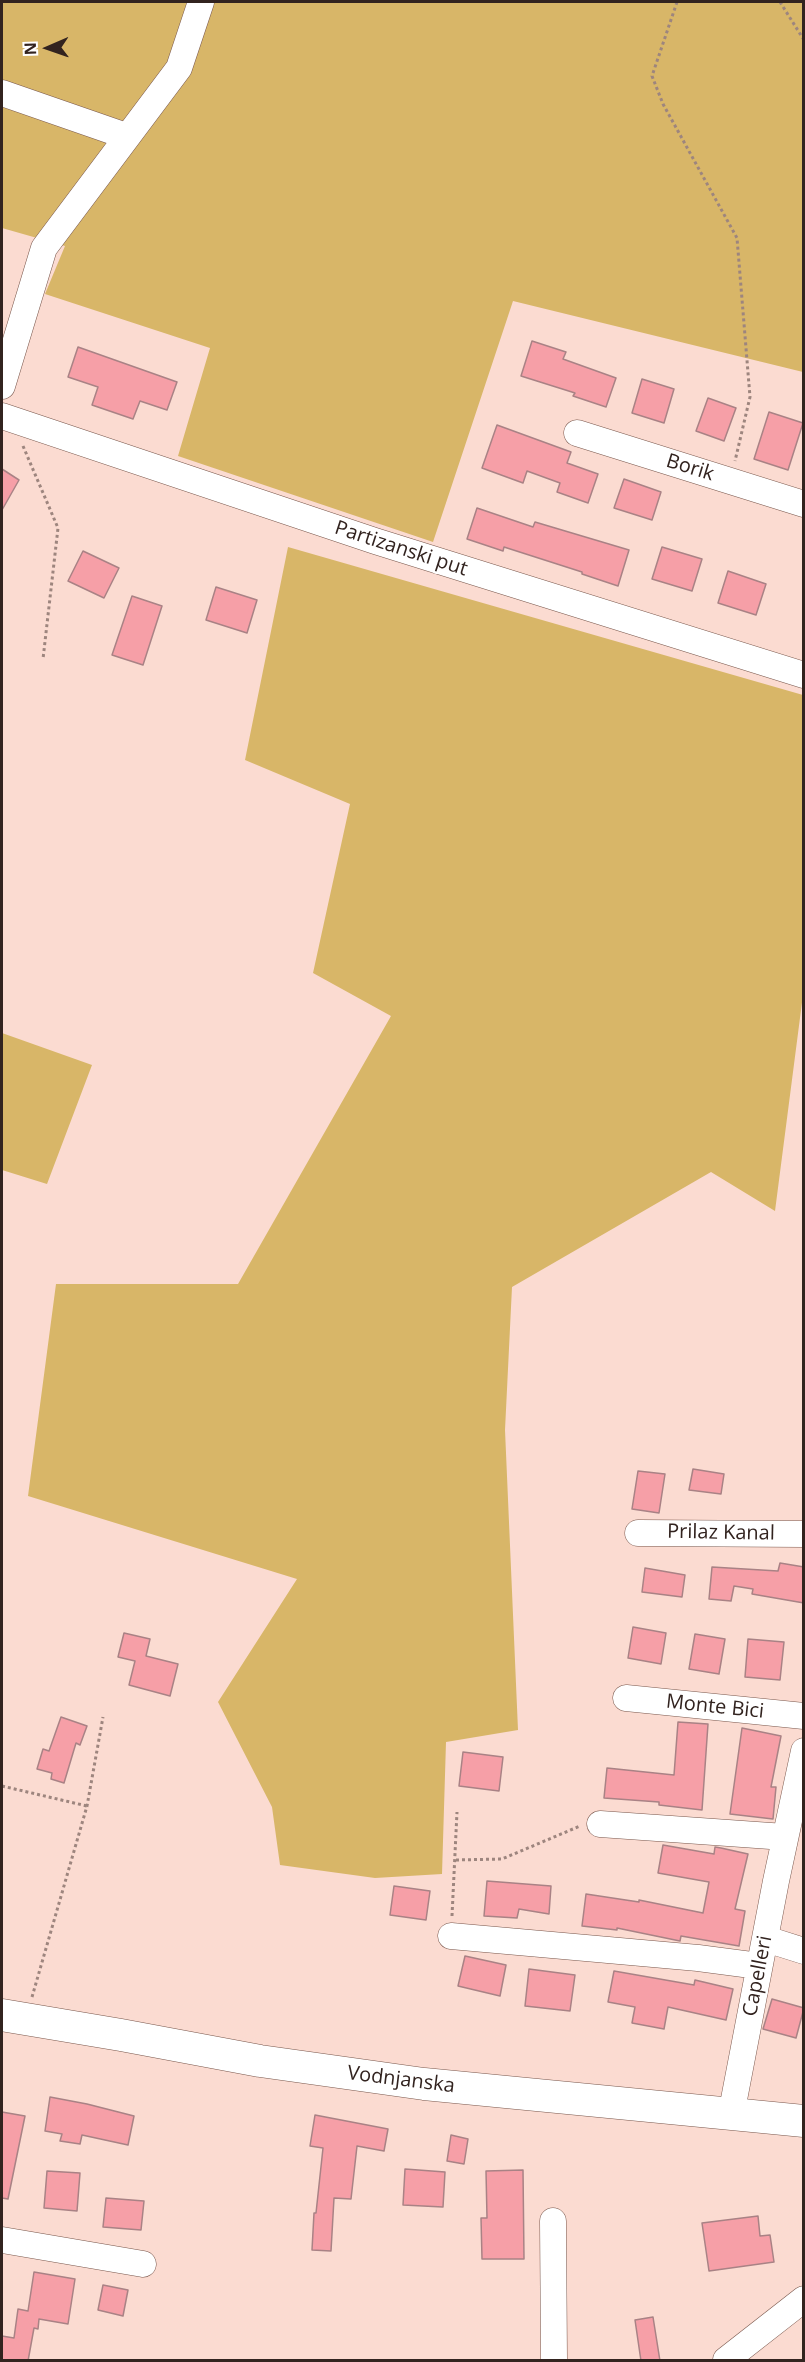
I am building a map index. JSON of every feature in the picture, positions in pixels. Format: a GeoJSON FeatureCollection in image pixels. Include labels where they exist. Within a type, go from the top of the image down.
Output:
{"type":"FeatureCollection","features":[{"type":"Feature","properties":{"kind":"main road","name":"Vodnjanska"},"geometry":{"type":"LineString","coordinates":[[14,2017],[260,2061],[424,2084],[804,2121]]}},
{"type":"Feature","properties":{"kind":"street"},"geometry":{"type":"LineString","coordinates":[[2,386],[44,248],[179,68],[201,2]]}},
{"type":"Feature","properties":{"kind":"street"},"geometry":{"type":"LineString","coordinates":[[2,93],[126,136]]}},
{"type":"Feature","properties":{"kind":"street","name":"Partizanski put"},"geometry":{"type":"LineString","coordinates":[[7,417],[375,541],[804,675]]}},
{"type":"Feature","properties":{"kind":"street","name":"Borik"},"geometry":{"type":"LineString","coordinates":[[577,433],[804,504]]}},
{"type":"Feature","properties":{"kind":"street","name":"Prilaz Kanal"},"geometry":{"type":"LineString","coordinates":[[638,1533],[804,1534]]}},
{"type":"Feature","properties":{"kind":"street","name":"Monte Bici"},"geometry":{"type":"LineString","coordinates":[[626,1698],[804,1716]]}},
{"type":"Feature","properties":{"kind":"street","name":"Capelleri"},"geometry":{"type":"LineString","coordinates":[[731,2115],[785,1837],[798,1805],[804,1752]]}},
{"type":"Feature","properties":{"kind":"street"},"geometry":{"type":"LineString","coordinates":[[600,1824],[785,1837]]}},
{"type":"Feature","properties":{"kind":"street"},"geometry":{"type":"LineString","coordinates":[[451,1936],[698,1958],[759,1966]]}},
{"type":"Feature","properties":{"kind":"street"},"geometry":{"type":"LineString","coordinates":[[766,1939],[804,1951]]}},
{"type":"Feature","properties":{"kind":"street"},"geometry":{"type":"LineString","coordinates":[[553,2221],[554,2358]]}},
{"type":"Feature","properties":{"kind":"street"},"geometry":{"type":"LineString","coordinates":[[2,2240],[142,2264]]}},
{"type":"Feature","properties":{"kind":"street"},"geometry":{"type":"LineString","coordinates":[[726,2361],[804,2299]]}},
{"type":"Feature","properties":{"kind":"path"},"geometry":{"type":"LineString","coordinates":[[677,2],[652,76],[663,104],[737,238],[750,397],[730,481]]}},
{"type":"Feature","properties":{"kind":"path"},"geometry":{"type":"LineString","coordinates":[[780,2],[804,40]]}},
{"type":"Feature","properties":{"kind":"path"},"geometry":{"type":"LineString","coordinates":[[7,417],[58,528],[43,659]]}},
{"type":"Feature","properties":{"kind":"path"},"geometry":{"type":"LineString","coordinates":[[14,2017],[87,1806],[103,1717]]}},
{"type":"Feature","properties":{"kind":"path"},"geometry":{"type":"LineString","coordinates":[[2,1786],[87,1806]]}},
{"type":"Feature","properties":{"kind":"path"},"geometry":{"type":"LineString","coordinates":[[451,1936],[457,1812]]}},
{"type":"Feature","properties":{"kind":"path"},"geometry":{"type":"LineString","coordinates":[[456,1860],[502,1859],[575,1826],[600,1824]]}},
{"type":"Feature","properties":{"kind":"shaded area"},"geometry":{"type":"Polygon","coordinates":[[[2,2],[803,2],[803,372],[513,301],[433,542],[178,456],[210,348],[45,294],[65,246],[2,228],[2,2]]]}},
{"type":"Feature","properties":{"kind":"shaded area"},"geometry":{"type":"Polygon","coordinates":[[[288,547],[803,695],[804,987],[775,1211],[711,1172],[512,1287],[505,1430],[518,1730],[446,1742],[442,1874],[375,1878],[280,1865],[272,1807],[218,1702],[297,1579],[28,1496],[56,1284],[238,1284],[391,1016],[313,973],[350,804],[245,760],[288,547]]]}},
{"type":"Feature","properties":{"kind":"shaded area"},"geometry":{"type":"Polygon","coordinates":[[[2,1033],[92,1065],[47,1184],[2,1170],[2,1033]]]}},
{"type":"Feature","properties":{"kind":"building"},"geometry":{"type":"Polygon","coordinates":[[[532,341],[566,352],[563,359],[616,378],[606,407],[573,396],[575,393],[521,376],[532,341]]]}},
{"type":"Feature","properties":{"kind":"building"},"geometry":{"type":"Polygon","coordinates":[[[78,347],[177,382],[167,410],[140,401],[133,419],[92,405],[98,387],[68,377],[78,347]]]}},
{"type":"Feature","properties":{"kind":"building"},"geometry":{"type":"Polygon","coordinates":[[[642,379],[674,389],[664,423],[632,413],[642,379]]]}},
{"type":"Feature","properties":{"kind":"building"},"geometry":{"type":"Polygon","coordinates":[[[708,398],[736,408],[724,441],[696,431],[708,398]]]}},
{"type":"Feature","properties":{"kind":"building"},"geometry":{"type":"Polygon","coordinates":[[[769,412],[803,423],[788,470],[754,459],[769,412]]]}},
{"type":"Feature","properties":{"kind":"building"},"geometry":{"type":"Polygon","coordinates":[[[497,425],[571,452],[567,463],[598,474],[588,503],[557,492],[560,483],[527,471],[523,483],[482,468],[497,425]]]}},
{"type":"Feature","properties":{"kind":"building"},"geometry":{"type":"Polygon","coordinates":[[[2,469],[19,480],[2,510],[2,469]]]}},
{"type":"Feature","properties":{"kind":"building"},"geometry":{"type":"Polygon","coordinates":[[[624,479],[661,492],[652,520],[614,508],[624,479]]]}},
{"type":"Feature","properties":{"kind":"building"},"geometry":{"type":"Polygon","coordinates":[[[477,508],[533,527],[535,522],[629,550],[618,586],[504,547],[503,551],[467,539],[477,508]]]}},
{"type":"Feature","properties":{"kind":"building"},"geometry":{"type":"Polygon","coordinates":[[[662,547],[702,559],[692,591],[652,579],[662,547]]]}},
{"type":"Feature","properties":{"kind":"building"},"geometry":{"type":"Polygon","coordinates":[[[83,551],[119,568],[104,598],[68,581],[83,551]]]}},
{"type":"Feature","properties":{"kind":"building"},"geometry":{"type":"Polygon","coordinates":[[[728,571],[766,584],[756,615],[718,603],[728,571]]]}},
{"type":"Feature","properties":{"kind":"building"},"geometry":{"type":"Polygon","coordinates":[[[216,587],[257,600],[247,633],[206,620],[216,587]]]}},
{"type":"Feature","properties":{"kind":"building"},"geometry":{"type":"Polygon","coordinates":[[[132,596],[162,606],[143,665],[112,655],[132,596]]]}},
{"type":"Feature","properties":{"kind":"building"},"geometry":{"type":"Polygon","coordinates":[[[693,1469],[724,1474],[721,1494],[689,1490],[693,1469]]]}},
{"type":"Feature","properties":{"kind":"building"},"geometry":{"type":"Polygon","coordinates":[[[638,1471],[665,1474],[659,1513],[632,1509],[638,1471]]]}},
{"type":"Feature","properties":{"kind":"building"},"geometry":{"type":"Polygon","coordinates":[[[780,1563],[804,1567],[804,1603],[752,1594],[753,1589],[734,1586],[731,1601],[709,1599],[712,1567],[778,1571],[780,1563]]]}},
{"type":"Feature","properties":{"kind":"building"},"geometry":{"type":"Polygon","coordinates":[[[645,1568],[685,1575],[682,1597],[642,1592],[645,1568]]]}},
{"type":"Feature","properties":{"kind":"building"},"geometry":{"type":"Polygon","coordinates":[[[633,1627],[666,1633],[661,1664],[628,1658],[633,1627]]]}},
{"type":"Feature","properties":{"kind":"building"},"geometry":{"type":"Polygon","coordinates":[[[124,1633],[150,1639],[146,1656],[178,1664],[170,1696],[129,1685],[135,1661],[118,1657],[124,1633]]]}},
{"type":"Feature","properties":{"kind":"building"},"geometry":{"type":"Polygon","coordinates":[[[695,1634],[725,1639],[719,1674],[689,1669],[695,1634]]]}},
{"type":"Feature","properties":{"kind":"building"},"geometry":{"type":"Polygon","coordinates":[[[748,1639],[784,1642],[780,1680],[745,1677],[748,1639]]]}},
{"type":"Feature","properties":{"kind":"building"},"geometry":{"type":"Polygon","coordinates":[[[61,1717],[87,1726],[80,1745],[76,1743],[64,1783],[51,1779],[52,1773],[37,1769],[43,1749],[49,1751],[61,1717]]]}},
{"type":"Feature","properties":{"kind":"building"},"geometry":{"type":"Polygon","coordinates":[[[678,1722],[708,1724],[702,1810],[659,1805],[659,1802],[604,1798],[607,1768],[674,1775],[678,1722]]]}},
{"type":"Feature","properties":{"kind":"building"},"geometry":{"type":"Polygon","coordinates":[[[742,1728],[781,1736],[771,1787],[776,1787],[773,1819],[730,1814],[742,1728]]]}},
{"type":"Feature","properties":{"kind":"building"},"geometry":{"type":"Polygon","coordinates":[[[463,1752],[503,1757],[499,1791],[459,1786],[463,1752]]]}},
{"type":"Feature","properties":{"kind":"building"},"geometry":{"type":"Polygon","coordinates":[[[663,1845],[714,1854],[715,1847],[748,1854],[735,1909],[745,1911],[739,1946],[681,1936],[680,1941],[617,1928],[617,1930],[582,1926],[586,1894],[639,1902],[639,1900],[703,1913],[709,1882],[658,1873],[663,1845]]]}},
{"type":"Feature","properties":{"kind":"building"},"geometry":{"type":"Polygon","coordinates":[[[487,1881],[551,1886],[549,1914],[519,1909],[517,1918],[484,1916],[487,1881]]]}},
{"type":"Feature","properties":{"kind":"building"},"geometry":{"type":"Polygon","coordinates":[[[394,1886],[430,1891],[426,1920],[390,1915],[394,1886]]]}},
{"type":"Feature","properties":{"kind":"building"},"geometry":{"type":"Polygon","coordinates":[[[465,1956],[506,1965],[500,1996],[458,1986],[465,1956]]]}},
{"type":"Feature","properties":{"kind":"building"},"geometry":{"type":"Polygon","coordinates":[[[529,1969],[575,1975],[570,2011],[525,2006],[529,1969]]]}},
{"type":"Feature","properties":{"kind":"building"},"geometry":{"type":"Polygon","coordinates":[[[614,1971],[694,1985],[695,1980],[733,1989],[726,2020],[668,2007],[664,2029],[632,2023],[635,2007],[608,2002],[614,1971]]]}},
{"type":"Feature","properties":{"kind":"building"},"geometry":{"type":"Polygon","coordinates":[[[772,1999],[804,2008],[796,2038],[763,2029],[772,1999]]]}},
{"type":"Feature","properties":{"kind":"building"},"geometry":{"type":"Polygon","coordinates":[[[50,2097],[134,2116],[128,2145],[82,2135],[80,2144],[60,2141],[62,2134],[45,2131],[50,2097]]]}},
{"type":"Feature","properties":{"kind":"building"},"geometry":{"type":"Polygon","coordinates":[[[2,2112],[25,2116],[8,2199],[2,2198],[2,2112]]]}},
{"type":"Feature","properties":{"kind":"building"},"geometry":{"type":"Polygon","coordinates":[[[315,2115],[388,2129],[384,2151],[357,2146],[351,2199],[334,2198],[331,2251],[312,2250],[314,2213],[316,2213],[323,2148],[310,2146],[315,2115]]]}},
{"type":"Feature","properties":{"kind":"building"},"geometry":{"type":"Polygon","coordinates":[[[451,2135],[468,2139],[464,2164],[447,2161],[451,2135]]]}},
{"type":"Feature","properties":{"kind":"building"},"geometry":{"type":"Polygon","coordinates":[[[405,2169],[445,2172],[443,2207],[403,2205],[405,2169]]]}},
{"type":"Feature","properties":{"kind":"building"},"geometry":{"type":"Polygon","coordinates":[[[523,2170],[524,2259],[482,2259],[481,2218],[487,2218],[486,2171],[523,2170]]]}},
{"type":"Feature","properties":{"kind":"building"},"geometry":{"type":"Polygon","coordinates":[[[47,2171],[80,2173],[77,2211],[44,2208],[47,2171]]]}},
{"type":"Feature","properties":{"kind":"building"},"geometry":{"type":"Polygon","coordinates":[[[106,2198],[144,2201],[141,2230],[103,2227],[106,2198]]]}},
{"type":"Feature","properties":{"kind":"building"},"geometry":{"type":"Polygon","coordinates":[[[758,2216],[760,2236],[770,2235],[774,2262],[709,2271],[702,2223],[758,2216]]]}},
{"type":"Feature","properties":{"kind":"building"},"geometry":{"type":"Polygon","coordinates":[[[34,2272],[75,2279],[68,2324],[39,2319],[38,2329],[34,2328],[28,2361],[2,2361],[2,2336],[14,2338],[18,2309],[28,2311],[34,2272]]]}},
{"type":"Feature","properties":{"kind":"building"},"geometry":{"type":"Polygon","coordinates":[[[103,2285],[128,2290],[123,2316],[98,2310],[103,2285]]]}},
{"type":"Feature","properties":{"kind":"building"},"geometry":{"type":"Polygon","coordinates":[[[653,2317],[660,2361],[641,2361],[635,2320],[653,2317]]]}}]}
